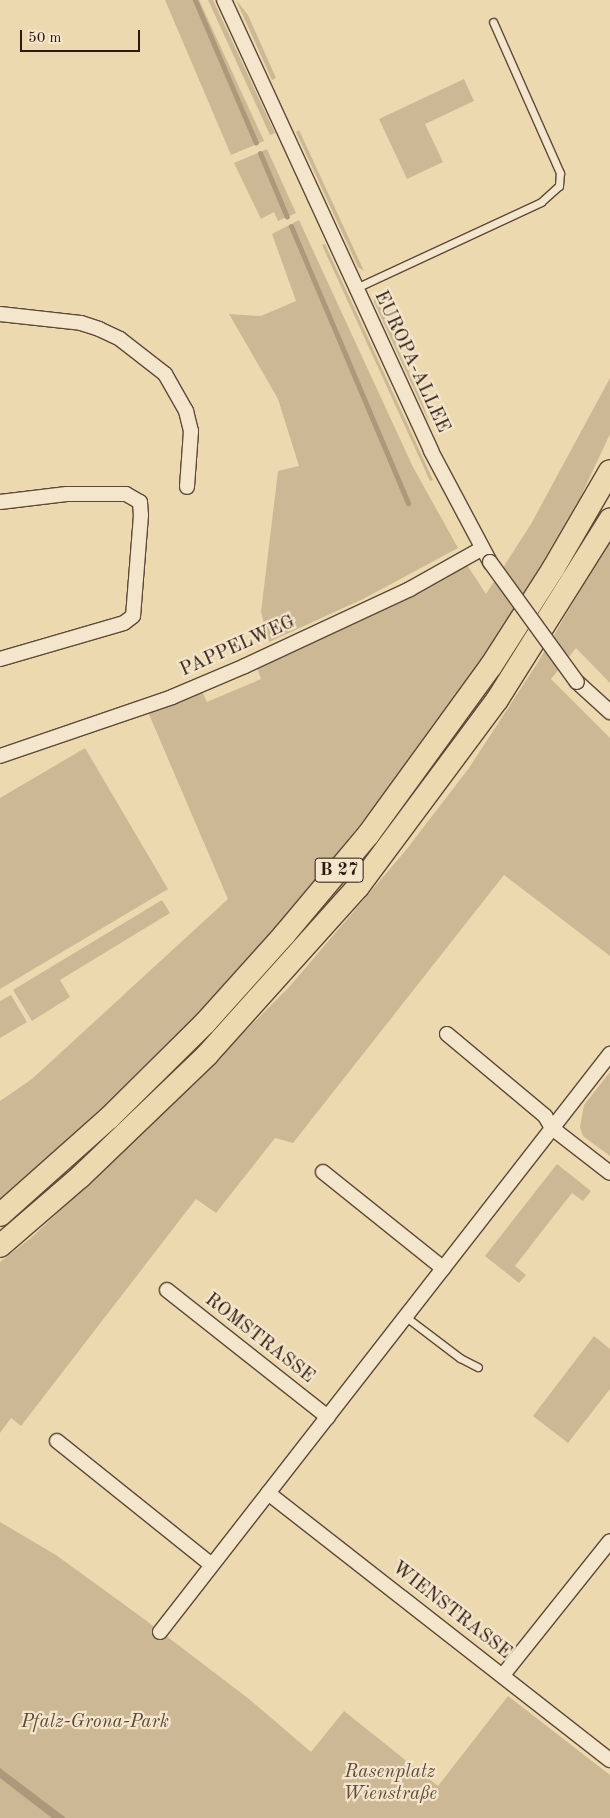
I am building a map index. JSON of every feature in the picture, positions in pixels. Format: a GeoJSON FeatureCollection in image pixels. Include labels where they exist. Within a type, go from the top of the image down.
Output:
{"type":"FeatureCollection","features":[{"type":"Feature","properties":{"kind":"highway","name":"B 27"},"geometry":{"type":"LineString","coordinates":[[0,1214],[109,1118],[183,1045],[262,961],[340,870],[405,787],[491,666],[553,569],[610,471]]}},
{"type":"Feature","properties":{"kind":"highway","name":"B 27"},"geometry":{"type":"LineString","coordinates":[[0,1246],[80,1177],[207,1055],[358,887],[451,766],[514,676],[610,520]]}},
{"type":"Feature","properties":{"kind":"street","name":"EUROPA-ALLEE"},"geometry":{"type":"LineString","coordinates":[[224,0],[356,288],[481,549],[577,682],[610,712]]}},
{"type":"Feature","properties":{"kind":"street"},"geometry":{"type":"LineString","coordinates":[[0,314],[81,323],[100,329],[120,339],[165,374],[186,411],[191,431],[187,487]]}},
{"type":"Feature","properties":{"kind":"street"},"geometry":{"type":"LineString","coordinates":[[0,502],[76,494],[126,494],[140,502],[133,616],[124,623],[0,659]]}},
{"type":"Feature","properties":{"kind":"street","name":"PAPPELWEG"},"geometry":{"type":"LineString","coordinates":[[0,756],[172,696],[245,666],[410,589],[481,549]]}},
{"type":"Feature","properties":{"kind":"street"},"geometry":{"type":"LineString","coordinates":[[447,1034],[545,1116],[552,1128],[610,1172]]}},
{"type":"Feature","properties":{"kind":"street"},"geometry":{"type":"LineString","coordinates":[[160,1632],[610,1054]]}},
{"type":"Feature","properties":{"kind":"street"},"geometry":{"type":"LineString","coordinates":[[324,1172],[443,1268]]}},
{"type":"Feature","properties":{"kind":"street","name":"ROMSTRASSE"},"geometry":{"type":"LineString","coordinates":[[168,1290],[328,1417]]}},
{"type":"Feature","properties":{"kind":"street"},"geometry":{"type":"LineString","coordinates":[[57,1441],[212,1566]]}},
{"type":"Feature","properties":{"kind":"street","name":"WIENSTRASSE"},"geometry":{"type":"LineString","coordinates":[[268,1493],[610,1760]]}},
{"type":"Feature","properties":{"kind":"street"},"geometry":{"type":"LineString","coordinates":[[503,1676],[610,1541]]}},
{"type":"Feature","properties":{"kind":"lane"},"geometry":{"type":"LineString","coordinates":[[356,288],[541,202],[558,186],[560,173],[493,22]]}},
{"type":"Feature","properties":{"kind":"lane"},"geometry":{"type":"LineString","coordinates":[[406,1316],[460,1358],[478,1367]]}},
{"type":"Feature","properties":{"kind":"green space"},"geometry":{"type":"Polygon","coordinates":[[[165,0],[199,0],[264,141],[231,155],[165,0]]]}},
{"type":"Feature","properties":{"kind":"green space"},"geometry":{"type":"Polygon","coordinates":[[[208,0],[213,0],[275,133],[270,135],[208,0]]]}},
{"type":"Feature","properties":{"kind":"green space"},"geometry":{"type":"Polygon","coordinates":[[[236,0],[248,15],[276,78],[272,80],[236,0]]]}},
{"type":"Feature","properties":{"kind":"green space"},"geometry":{"type":"Polygon","coordinates":[[[464,79],[474,101],[425,124],[443,162],[407,179],[379,119],[464,79]]]}},
{"type":"Feature","properties":{"kind":"green space"},"geometry":{"type":"Polygon","coordinates":[[[299,130],[364,271],[358,267],[296,132],[299,130]]]}},
{"type":"Feature","properties":{"kind":"green space"},"geometry":{"type":"Polygon","coordinates":[[[267,149],[296,213],[278,221],[274,212],[261,219],[234,163],[267,149]]]}},
{"type":"Feature","properties":{"kind":"green space"},"geometry":{"type":"Polygon","coordinates":[[[299,220],[413,467],[458,548],[363,599],[269,642],[261,612],[278,471],[299,466],[278,399],[229,314],[261,316],[296,301],[272,234],[299,220]]]}},
{"type":"Feature","properties":{"kind":"green space"},"geometry":{"type":"Polygon","coordinates":[[[325,244],[433,480],[430,481],[322,245],[325,244]]]}},
{"type":"Feature","properties":{"kind":"green space"},"geometry":{"type":"Polygon","coordinates":[[[374,293],[420,396],[430,424],[374,302],[374,293]]]}},
{"type":"Feature","properties":{"kind":"green space"},"geometry":{"type":"Polygon","coordinates":[[[610,378],[610,434],[580,498],[504,628],[411,761],[270,936],[202,1009],[83,1126],[0,1199],[0,1101],[32,1079],[228,899],[148,712],[201,689],[207,702],[261,679],[256,665],[422,591],[467,565],[486,594],[531,524],[610,378]]]}},
{"type":"Feature","properties":{"kind":"green space"},"geometry":{"type":"Polygon","coordinates":[[[610,540],[610,683],[576,648],[551,679],[610,738],[610,956],[504,875],[293,1143],[275,1138],[216,1213],[196,1199],[21,1426],[11,1418],[0,1433],[0,1262],[32,1237],[172,1105],[290,986],[406,850],[469,768],[538,662],[610,540]]]}},
{"type":"Feature","properties":{"kind":"green space"},"geometry":{"type":"Polygon","coordinates":[[[85,748],[168,889],[0,989],[0,798],[85,748]]]}},
{"type":"Feature","properties":{"kind":"green space"},"geometry":{"type":"Polygon","coordinates":[[[162,900],[170,913],[60,980],[70,997],[32,1021],[13,990],[162,900]]]}},
{"type":"Feature","properties":{"kind":"green space"},"geometry":{"type":"Polygon","coordinates":[[[11,995],[27,1022],[0,1038],[0,1001],[11,995]]]}},
{"type":"Feature","properties":{"kind":"green space"},"geometry":{"type":"Polygon","coordinates":[[[610,1072],[610,1156],[583,1136],[580,1127],[584,1105],[610,1072]]]}},
{"type":"Feature","properties":{"kind":"green space"},"geometry":{"type":"Polygon","coordinates":[[[557,1164],[591,1191],[583,1201],[572,1193],[546,1226],[515,1266],[526,1275],[519,1283],[485,1256],[557,1164]]]}},
{"type":"Feature","properties":{"kind":"green space"},"geometry":{"type":"Polygon","coordinates":[[[594,1336],[610,1349],[610,1389],[568,1443],[533,1416],[594,1336]]]}},
{"type":"Feature","properties":{"kind":"green space","name":"Pfalz-Grona-Park"},"geometry":{"type":"Polygon","coordinates":[[[0,1522],[56,1555],[144,1619],[249,1699],[311,1752],[344,1711],[438,1786],[508,1696],[610,1775],[610,1818],[0,1818],[0,1522]]]}},
{"type":"Feature","properties":{"kind":"shaded area"},"geometry":{"type":"Polygon","coordinates":[[[0,1768],[66,1818],[52,1818],[0,1778],[0,1768]]]}},
{"type":"Feature","properties":{"kind":"waterway"},"geometry":{"type":"LineString","coordinates":[[195,0],[256,143]]}},
{"type":"Feature","properties":{"kind":"waterway"},"geometry":{"type":"LineString","coordinates":[[260,153],[287,217]]}},
{"type":"Feature","properties":{"kind":"waterway"},"geometry":{"type":"LineString","coordinates":[[291,226],[408,503]]}},
{"type":"Feature","properties":{"kind":"park label","name":"Rasenplatz Wienstraße"},"geometry":{"type":"Point","coordinates":[390,1784]}}]}
